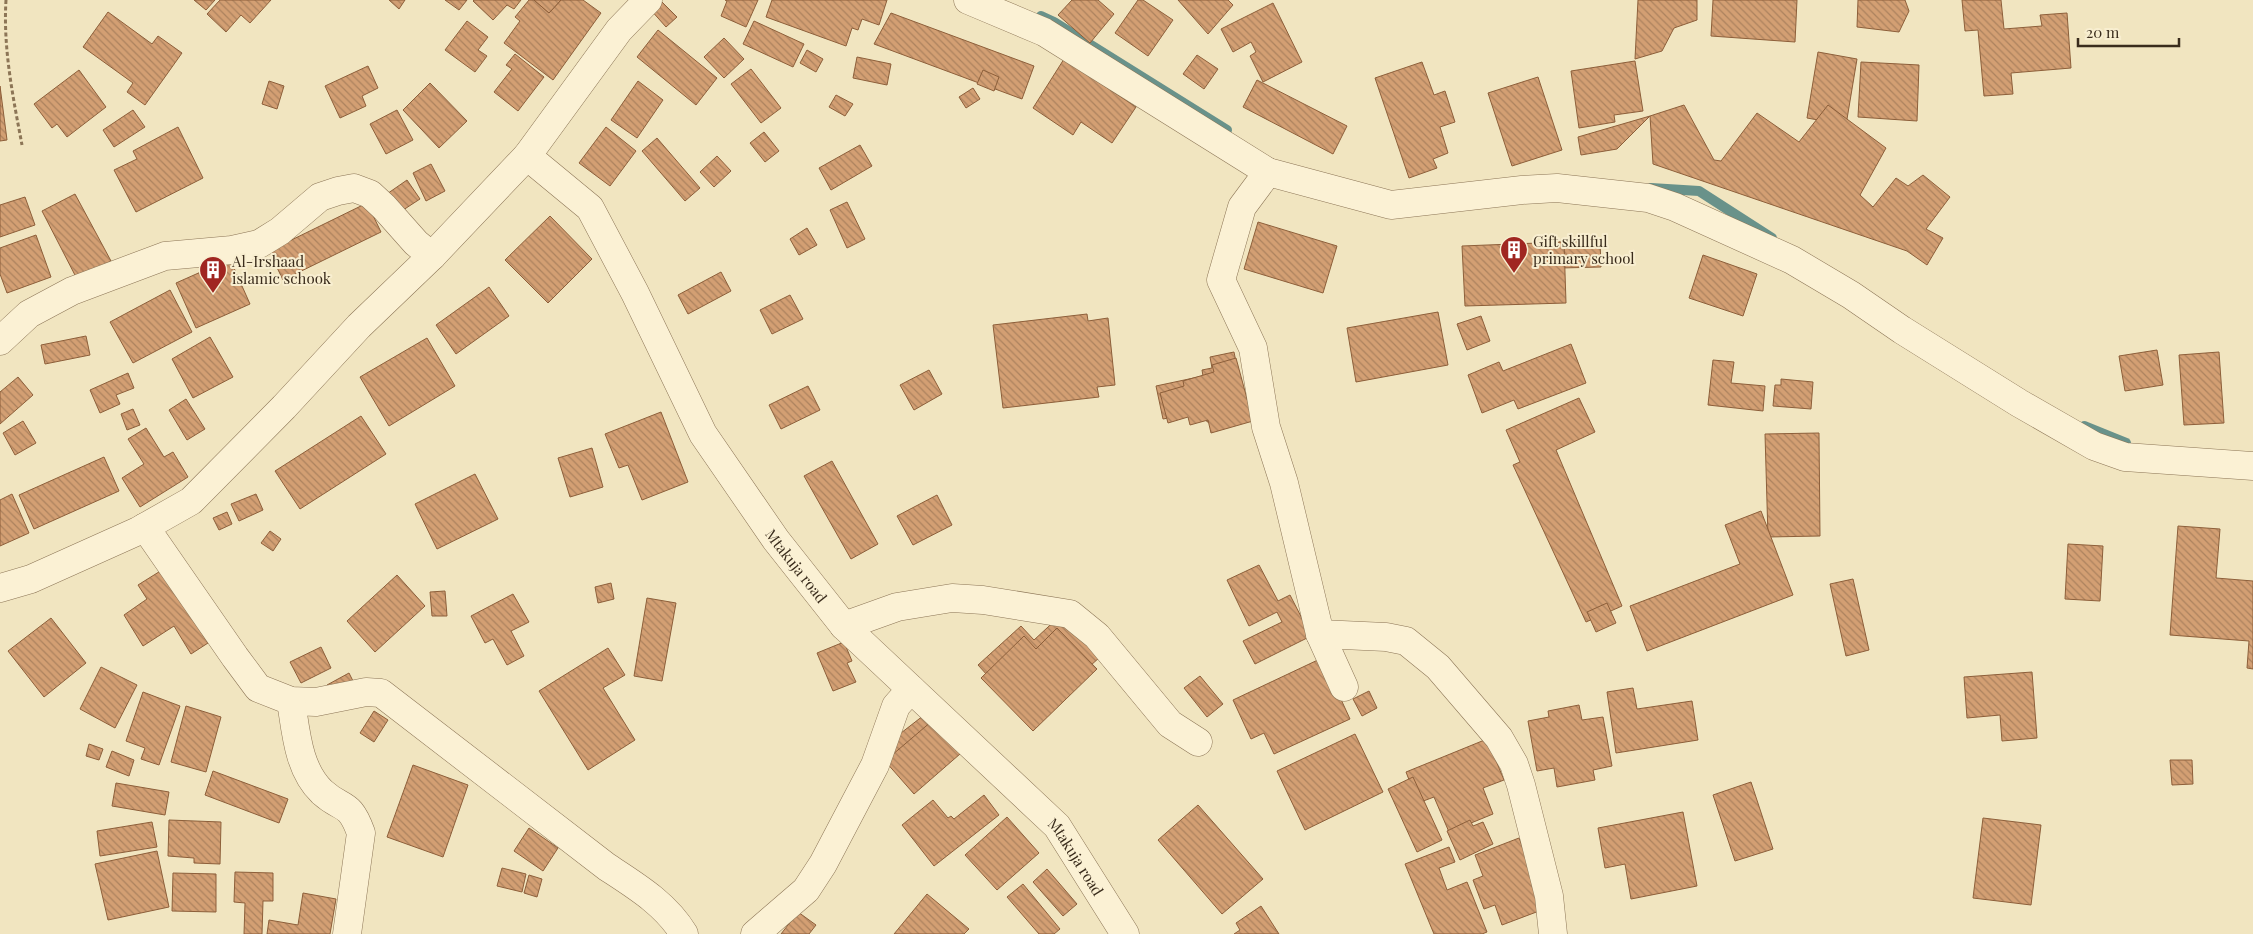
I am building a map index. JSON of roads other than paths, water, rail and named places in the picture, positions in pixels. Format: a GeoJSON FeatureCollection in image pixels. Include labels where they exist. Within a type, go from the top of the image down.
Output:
{"type":"FeatureCollection","features":[{"type":"Feature","properties":{"kind":"street"},"geometry":{"type":"LineString","coordinates":[[0,588],[31,579],[146,527],[191,501],[284,407],[359,326],[432,256],[527,156],[619,30],[645,0]]}},
{"type":"Feature","properties":{"kind":"street"},"geometry":{"type":"LineString","coordinates":[[968,0],[1044,32],[1268,172],[1391,206],[1522,190],[1558,188],[1648,198],[1675,207],[1792,260],[1851,295],[1902,330],[2019,403],[2094,446],[2125,457],[2253,466]]}},
{"type":"Feature","properties":{"kind":"street","name":"Mtakuja road"},"geometry":{"type":"LineString","coordinates":[[527,156],[590,208],[635,293],[703,434],[776,540],[844,626],[1057,826],[1125,934]]}},
{"type":"Feature","properties":{"kind":"street"},"geometry":{"type":"LineString","coordinates":[[1268,172],[1242,207],[1222,280],[1253,348],[1266,426],[1286,492],[1320,634],[1344,687]]}},
{"type":"Feature","properties":{"kind":"street"},"geometry":{"type":"LineString","coordinates":[[0,341],[29,314],[72,290],[165,256],[232,250],[259,244],[280,231],[320,197],[338,191],[354,188],[370,194],[384,206],[416,243],[432,256]]}},
{"type":"Feature","properties":{"kind":"street"},"geometry":{"type":"LineString","coordinates":[[146,527],[258,688],[291,701],[316,702],[366,692],[381,693],[607,867],[643,890],[674,918],[684,934]]}},
{"type":"Feature","properties":{"kind":"street"},"geometry":{"type":"LineString","coordinates":[[844,626],[897,607],[952,598],[983,600],[1070,614],[1098,636],[1170,724],[1198,742]]}},
{"type":"Feature","properties":{"kind":"street"},"geometry":{"type":"LineString","coordinates":[[1320,634],[1386,636],[1406,641],[1438,667],[1499,738],[1514,764],[1521,785],[1549,896],[1553,934]]}},
{"type":"Feature","properties":{"kind":"street"},"geometry":{"type":"LineString","coordinates":[[755,934],[806,890],[823,864],[874,765],[896,706],[911,689]]}},
{"type":"Feature","properties":{"kind":"street"},"geometry":{"type":"LineString","coordinates":[[291,701],[299,750],[310,777],[321,791],[349,809],[355,817],[361,833],[348,934]]}},
{"type":"Feature","properties":{"kind":"waterway"},"geometry":{"type":"LineString","coordinates":[[1041,16],[1054,22],[1227,130]]}},
{"type":"Feature","properties":{"kind":"waterway"},"geometry":{"type":"LineString","coordinates":[[1651,188],[1699,191],[1772,238]]}},
{"type":"Feature","properties":{"kind":"waterway"},"geometry":{"type":"LineString","coordinates":[[2084,426],[2126,443]]}},
{"type":"Feature","properties":{"kind":"place","name":"Gift skillful primary school"},"geometry":{"type":"Point","coordinates":[1514,274]}},
{"type":"Feature","properties":{"kind":"place","name":"Al-Irshaad islamic schook"},"geometry":{"type":"Point","coordinates":[213,294]}}]}
